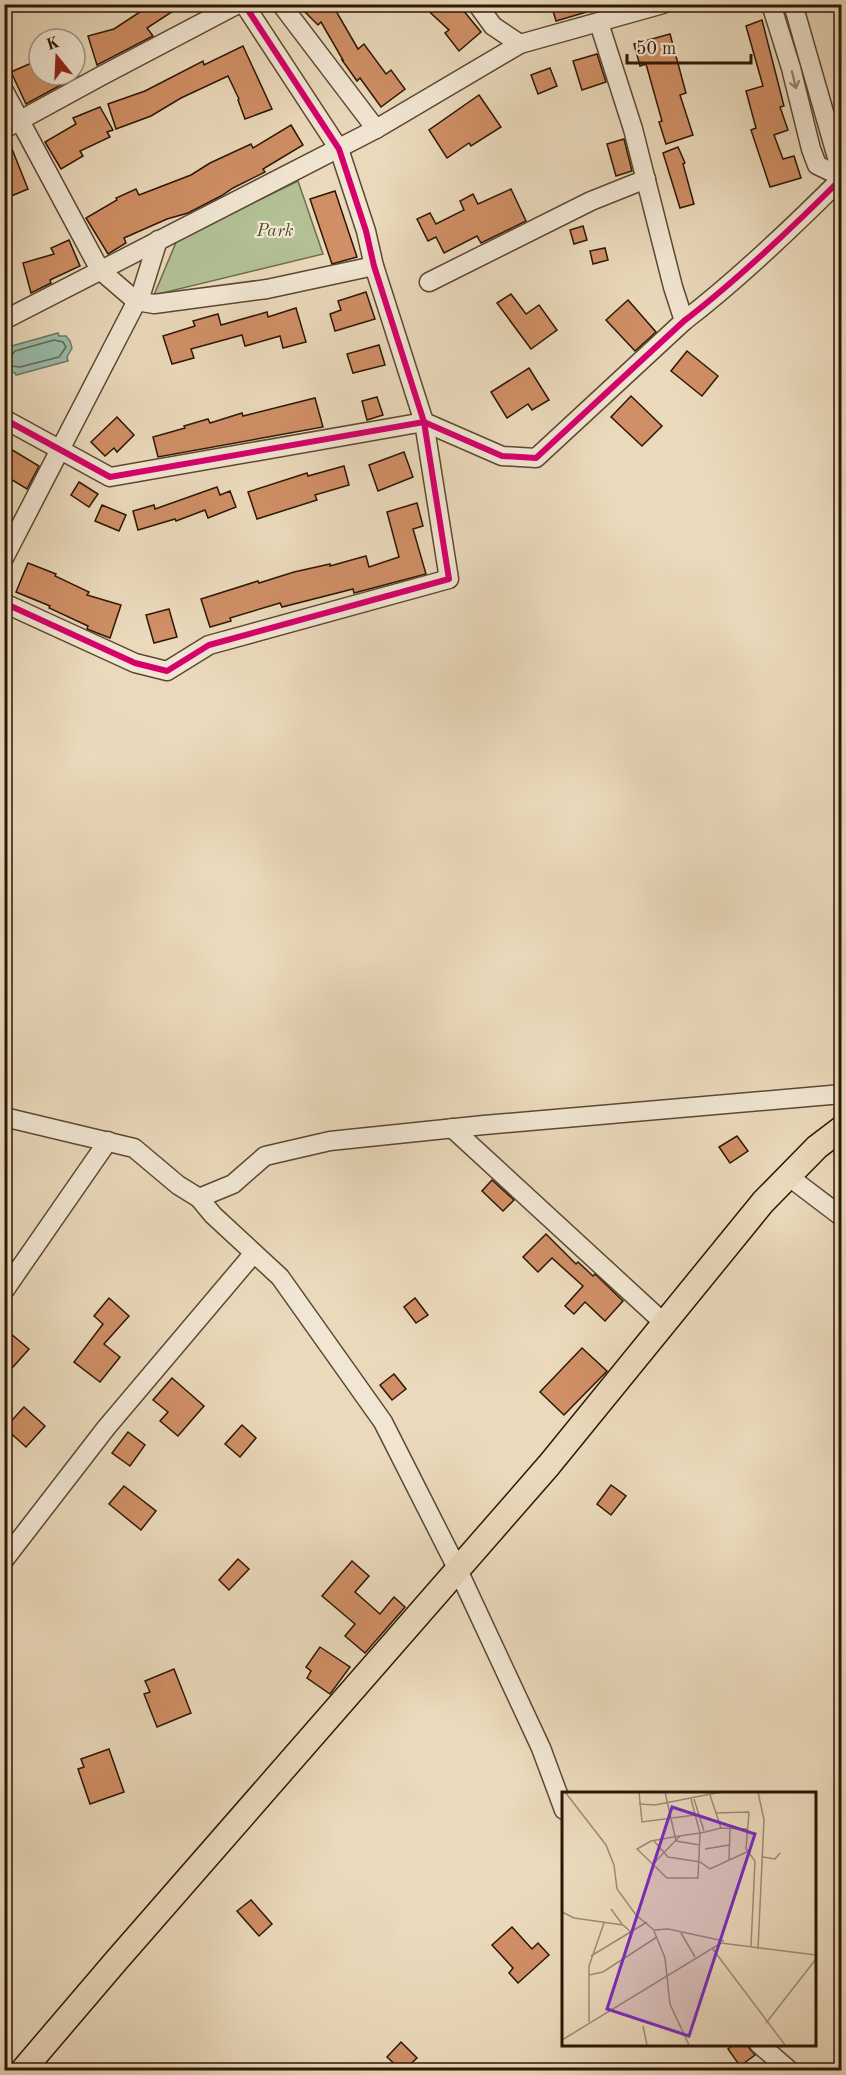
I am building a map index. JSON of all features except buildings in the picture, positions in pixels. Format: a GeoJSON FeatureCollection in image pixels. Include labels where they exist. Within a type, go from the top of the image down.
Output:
{"type":"FeatureCollection","features":[{"type":"Feature","properties":{"kind":"main road"},"geometry":{"type":"LineString","coordinates":[[23,2070],[123,1952],[549,1466],[763,1202],[817,1147],[842,1128]]}},
{"type":"Feature","properties":{"kind":"street"},"geometry":{"type":"LineString","coordinates":[[13,125],[237,4]]}},
{"type":"Feature","properties":{"kind":"street"},"geometry":{"type":"LineString","coordinates":[[4,603],[135,663],[167,671],[209,645],[449,579],[424,422],[339,148],[244,4]]}},
{"type":"Feature","properties":{"kind":"street"},"geometry":{"type":"LineString","coordinates":[[281,4],[376,129]]}},
{"type":"Feature","properties":{"kind":"street"},"geometry":{"type":"LineString","coordinates":[[477,4],[494,26],[520,44]]}},
{"type":"Feature","properties":{"kind":"street"},"geometry":{"type":"LineString","coordinates":[[4,320],[376,129],[520,44],[663,4]]}},
{"type":"Feature","properties":{"kind":"street"},"geometry":{"type":"LineString","coordinates":[[771,4],[817,165],[842,177]]}},
{"type":"Feature","properties":{"kind":"street"},"geometry":{"type":"LineString","coordinates":[[793,4],[842,177]]}},
{"type":"Feature","properties":{"kind":"street"},"geometry":{"type":"LineString","coordinates":[[599,22],[633,129],[673,287],[684,321]]}},
{"type":"Feature","properties":{"kind":"street"},"geometry":{"type":"LineString","coordinates":[[4,91],[13,125],[100,270],[136,301],[154,304],[267,289],[374,266]]}},
{"type":"Feature","properties":{"kind":"street"},"geometry":{"type":"LineString","coordinates":[[4,419],[110,477],[424,422],[502,456],[536,458],[684,321],[779,240],[842,177]]}},
{"type":"Feature","properties":{"kind":"street"},"geometry":{"type":"LineString","coordinates":[[429,282],[591,201],[646,179]]}},
{"type":"Feature","properties":{"kind":"street"},"geometry":{"type":"LineString","coordinates":[[4,558],[142,291],[158,240]]}},
{"type":"Feature","properties":{"kind":"street"},"geometry":{"type":"LineString","coordinates":[[199,1198],[233,1184],[265,1156],[330,1141],[842,1094]]}},
{"type":"Feature","properties":{"kind":"street"},"geometry":{"type":"LineString","coordinates":[[4,1117],[134,1148],[178,1185],[199,1198],[213,1215],[280,1277],[383,1422],[458,1570],[541,1748],[562,1805]]}},
{"type":"Feature","properties":{"kind":"street"},"geometry":{"type":"LineString","coordinates":[[452,1128],[664,1323]]}},
{"type":"Feature","properties":{"kind":"street"},"geometry":{"type":"LineString","coordinates":[[6,1286],[108,1141]]}},
{"type":"Feature","properties":{"kind":"street"},"geometry":{"type":"LineString","coordinates":[[788,1176],[842,1217]]}},
{"type":"Feature","properties":{"kind":"street"},"geometry":{"type":"LineString","coordinates":[[4,1560],[106,1428],[254,1253]]}},
{"type":"Feature","properties":{"kind":"street"},"geometry":{"type":"LineString","coordinates":[[761,2045],[789,2070]]}},
{"type":"Feature","properties":{"kind":"green space","name":"Park"},"geometry":{"type":"Polygon","coordinates":[[[298,181],[323,254],[154,295],[177,240],[298,181]]]}},
{"type":"Feature","properties":{"kind":"water"},"geometry":{"type":"Polygon","coordinates":[[[58,333],[59,336],[66,336],[70,341],[72,348],[67,357],[68,361],[16,375],[5,369],[5,352],[9,350],[8,347],[58,333]]]}},
{"type":"Feature","properties":{"kind":"cycle path"},"geometry":{"type":"LineString","coordinates":[[4,603],[135,663],[167,671],[209,645],[449,579],[424,422],[339,149],[244,4]]}},
{"type":"Feature","properties":{"kind":"cycle path"},"geometry":{"type":"LineString","coordinates":[[4,419],[110,477],[424,422],[502,456],[536,458],[684,321],[765,252],[842,178]]}}]}
